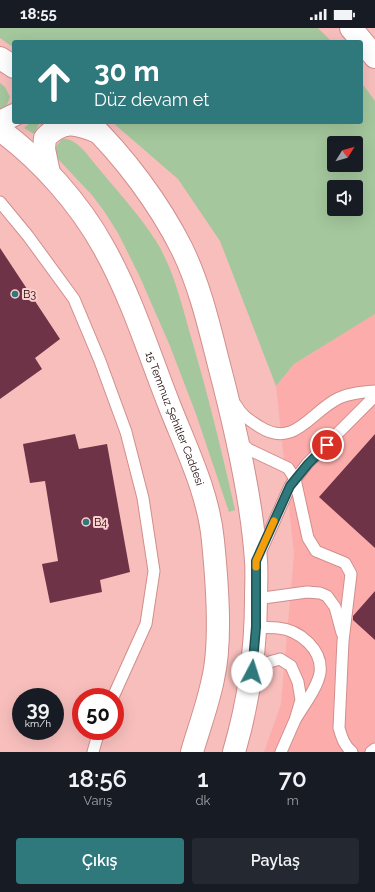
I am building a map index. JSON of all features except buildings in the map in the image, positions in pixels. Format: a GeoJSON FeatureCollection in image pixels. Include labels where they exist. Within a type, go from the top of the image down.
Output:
{"type":"FeatureCollection","features":[{"type":"Feature","properties":{"kind":"main road"},"geometry":{"type":"LineString","coordinates":[[351,28],[361,40]]}},
{"type":"Feature","properties":{"kind":"main road"},"geometry":{"type":"LineString","coordinates":[[363,42],[375,57]]}},
{"type":"Feature","properties":{"kind":"main road"},"geometry":{"type":"LineString","coordinates":[[0,58],[12,66]]}},
{"type":"Feature","properties":{"kind":"main road"},"geometry":{"type":"LineString","coordinates":[[0,122],[12,116]]}},
{"type":"Feature","properties":{"kind":"main road"},"geometry":{"type":"LineString","coordinates":[[49,173],[44,149],[45,138],[55,128],[67,124],[93,127],[120,157],[164,217],[193,274],[224,385],[246,488],[256,561],[256,627],[252,672],[245,715],[234,752]]}},
{"type":"Feature","properties":{"kind":"main road","name":"15 Temmuz Şehitler Caddesi"},"geometry":{"type":"LineString","coordinates":[[0,130],[36,159],[49,173],[84,216],[96,235],[122,285],[189,455],[206,505],[213,540],[217,640],[214,678],[192,752]]}},
{"type":"Feature","properties":{"kind":"lane"},"geometry":{"type":"LineString","coordinates":[[0,202],[28,236],[74,300],[100,361],[126,432],[143,498],[154,571],[146,624],[117,688]]}},
{"type":"Feature","properties":{"kind":"lane"},"geometry":{"type":"LineString","coordinates":[[224,385],[243,417],[268,432],[284,434],[300,428],[338,398],[355,392],[375,391]]}},
{"type":"Feature","properties":{"kind":"lane"},"geometry":{"type":"LineString","coordinates":[[256,561],[290,486],[308,464],[375,396]]}},
{"type":"Feature","properties":{"kind":"lane"},"geometry":{"type":"LineString","coordinates":[[235,436],[248,449],[288,468],[296,479],[308,538],[316,551],[345,563],[351,574],[343,641],[339,728],[342,739],[347,748],[352,752]]}},
{"type":"Feature","properties":{"kind":"lane"},"geometry":{"type":"LineString","coordinates":[[256,599],[307,592],[327,596],[335,606],[343,641]]}},
{"type":"Feature","properties":{"kind":"lane"},"geometry":{"type":"LineString","coordinates":[[256,627],[279,628],[300,635],[315,650],[320,663],[320,675],[295,720],[281,752]]}},
{"type":"Feature","properties":{"kind":"lane"},"geometry":{"type":"LineString","coordinates":[[252,672],[266,663],[280,659],[291,666],[298,682],[301,700],[295,720]]}},
{"type":"Feature","properties":{"kind":"lane"},"geometry":{"type":"LineString","coordinates":[[93,752],[96,740]]}},
{"type":"Feature","properties":{"kind":"lane"},"geometry":{"type":"LineString","coordinates":[[371,752],[375,749]]}},
{"type":"Feature","properties":{"kind":"shaded area"},"geometry":{"type":"Polygon","coordinates":[[[375,314],[375,752],[264,752],[281,704],[294,554],[276,386],[294,364],[375,314]]]}},
{"type":"Feature","properties":{"kind":"green space"},"geometry":{"type":"Polygon","coordinates":[[[0,28],[318,28],[330,40],[12,40],[12,47],[0,38],[0,28]]]}},
{"type":"Feature","properties":{"kind":"green space"},"geometry":{"type":"Polygon","coordinates":[[[0,83],[5,87],[10,97],[6,107],[0,109],[0,83]]]}},
{"type":"Feature","properties":{"kind":"green space"},"geometry":{"type":"Polygon","coordinates":[[[363,85],[375,101],[375,314],[294,364],[276,386],[220,241],[178,179],[114,124],[363,124],[363,85]]]}},
{"type":"Feature","properties":{"kind":"green space"},"geometry":{"type":"Polygon","coordinates":[[[29,124],[39,124],[34,134],[24,128],[29,124]]]}},
{"type":"Feature","properties":{"kind":"green space"},"geometry":{"type":"Polygon","coordinates":[[[62,139],[73,141],[88,155],[143,223],[156,241],[168,264],[181,301],[203,380],[235,510],[229,512],[196,414],[170,346],[139,275],[118,233],[92,195],[56,157],[55,148],[62,139]]]}},
{"type":"Feature","properties":{"kind":"slow traffic"},"geometry":{"type":"LineString","coordinates":[[256,567],[256,561],[274,521]]}},
{"type":"Feature","properties":{"kind":"place","name":"B3"},"geometry":{"type":"Point","coordinates":[15,294]}},
{"type":"Feature","properties":{"kind":"place","name":"B4"},"geometry":{"type":"Point","coordinates":[86,522]}},
{"type":"Feature","properties":{"kind":"route"},"geometry":{"type":"LineString","coordinates":[[252,672],[256,627],[256,561],[290,486],[308,464],[327,445]]}}]}
